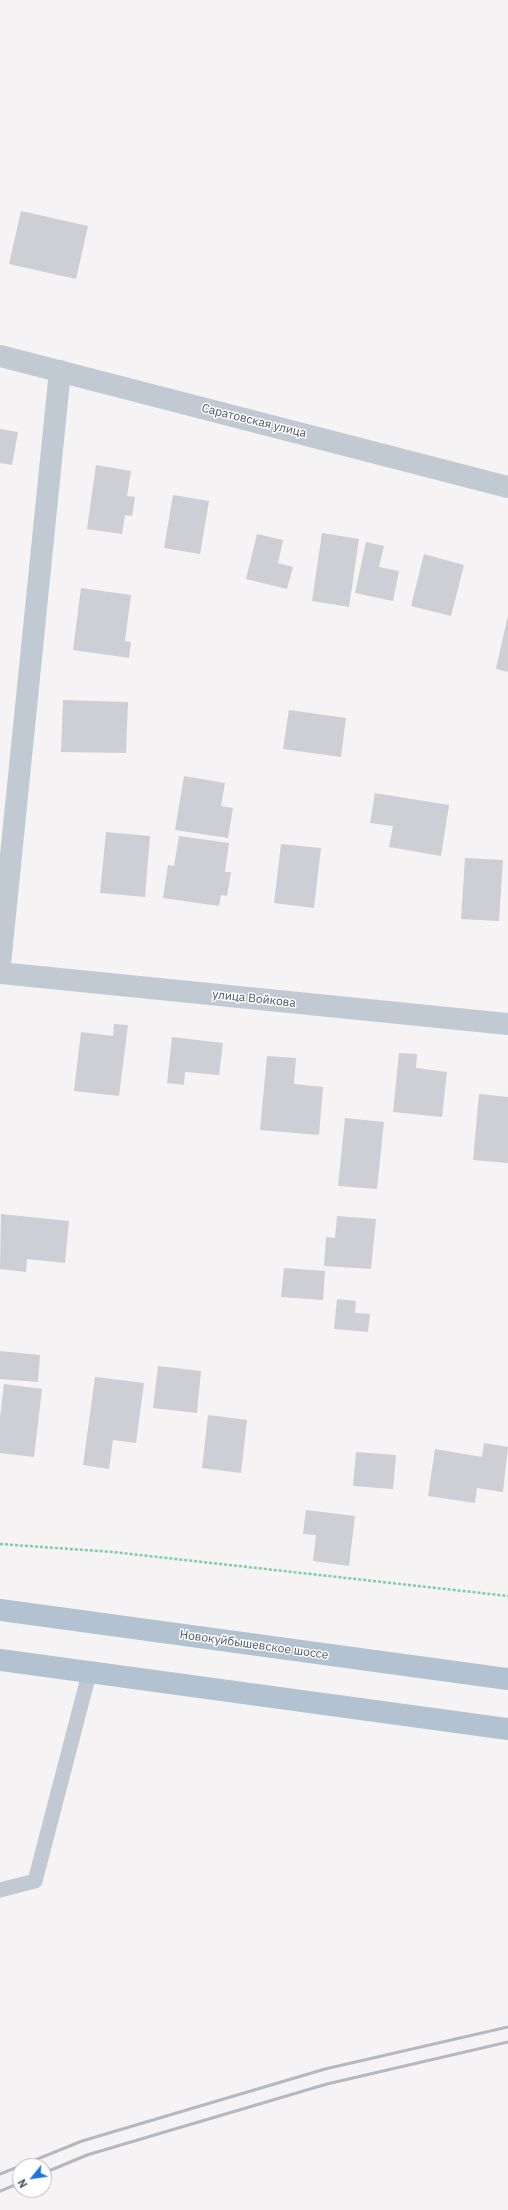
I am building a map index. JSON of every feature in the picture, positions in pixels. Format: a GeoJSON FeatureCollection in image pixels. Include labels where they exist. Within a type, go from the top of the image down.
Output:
{"type":"FeatureCollection","features":[{"type":"Feature","properties":{"kind":"main road","name":"Новокуйбышевское шоссе"},"geometry":{"type":"LineString","coordinates":[[0,1610],[508,1679]]}},
{"type":"Feature","properties":{"kind":"main road"},"geometry":{"type":"LineString","coordinates":[[0,1660],[89,1674],[508,1729]]}},
{"type":"Feature","properties":{"kind":"street","name":"Саратовская улица"},"geometry":{"type":"LineString","coordinates":[[0,356],[508,487]]}},
{"type":"Feature","properties":{"kind":"street"},"geometry":{"type":"LineString","coordinates":[[0,964],[60,371]]}},
{"type":"Feature","properties":{"kind":"street","name":"улица Войкова"},"geometry":{"type":"LineString","coordinates":[[0,973],[508,1024]]}},
{"type":"Feature","properties":{"kind":"lane"},"geometry":{"type":"LineString","coordinates":[[0,1890],[35,1881],[89,1674]]}},
{"type":"Feature","properties":{"kind":"path"},"geometry":{"type":"LineString","coordinates":[[0,1544],[121,1553],[508,1596]]}},
{"type":"Feature","properties":{"kind":"building"},"geometry":{"type":"Polygon","coordinates":[[[21,211],[88,226],[76,279],[9,264],[21,211]]]}},
{"type":"Feature","properties":{"kind":"building"},"geometry":{"type":"Polygon","coordinates":[[[0,429],[18,432],[12,465],[0,463],[0,429]]]}},
{"type":"Feature","properties":{"kind":"building"},"geometry":{"type":"Polygon","coordinates":[[[96,465],[131,471],[127,496],[135,497],[132,516],[125,515],[122,534],[87,529],[96,465]]]}},
{"type":"Feature","properties":{"kind":"building"},"geometry":{"type":"Polygon","coordinates":[[[173,495],[209,501],[200,554],[164,548],[173,495]]]}},
{"type":"Feature","properties":{"kind":"building"},"geometry":{"type":"Polygon","coordinates":[[[322,533],[359,539],[349,607],[312,601],[322,533]]]}},
{"type":"Feature","properties":{"kind":"building"},"geometry":{"type":"Polygon","coordinates":[[[257,534],[283,540],[278,563],[293,567],[287,589],[246,579],[257,534]]]}},
{"type":"Feature","properties":{"kind":"building"},"geometry":{"type":"Polygon","coordinates":[[[366,542],[384,546],[379,567],[399,571],[393,601],[355,593],[366,542]]]}},
{"type":"Feature","properties":{"kind":"building"},"geometry":{"type":"Polygon","coordinates":[[[424,554],[464,565],[451,616],[411,606],[424,554]]]}},
{"type":"Feature","properties":{"kind":"building"},"geometry":{"type":"Polygon","coordinates":[[[81,588],[131,595],[125,641],[131,642],[129,658],[73,650],[81,588]]]}},
{"type":"Feature","properties":{"kind":"building"},"geometry":{"type":"Polygon","coordinates":[[[508,615],[508,672],[496,669],[508,615]]]}},
{"type":"Feature","properties":{"kind":"building"},"geometry":{"type":"Polygon","coordinates":[[[63,700],[128,702],[126,753],[61,752],[63,700]]]}},
{"type":"Feature","properties":{"kind":"building"},"geometry":{"type":"Polygon","coordinates":[[[289,710],[346,718],[341,757],[283,749],[289,710]]]}},
{"type":"Feature","properties":{"kind":"building"},"geometry":{"type":"Polygon","coordinates":[[[184,776],[225,783],[221,806],[233,808],[228,838],[175,830],[184,776]]]}},
{"type":"Feature","properties":{"kind":"building"},"geometry":{"type":"Polygon","coordinates":[[[375,793],[449,805],[441,856],[389,847],[393,826],[370,823],[375,793]]]}},
{"type":"Feature","properties":{"kind":"building"},"geometry":{"type":"Polygon","coordinates":[[[106,832],[150,836],[145,897],[100,893],[106,832]]]}},
{"type":"Feature","properties":{"kind":"building"},"geometry":{"type":"Polygon","coordinates":[[[179,836],[229,843],[225,872],[231,872],[227,896],[221,895],[219,906],[163,898],[168,865],[174,866],[179,836]]]}},
{"type":"Feature","properties":{"kind":"building"},"geometry":{"type":"Polygon","coordinates":[[[281,844],[321,848],[314,908],[274,903],[281,844]]]}},
{"type":"Feature","properties":{"kind":"building"},"geometry":{"type":"Polygon","coordinates":[[[465,858],[503,860],[499,921],[461,919],[465,858]]]}},
{"type":"Feature","properties":{"kind":"building"},"geometry":{"type":"Polygon","coordinates":[[[114,1024],[128,1025],[119,1096],[74,1091],[81,1032],[113,1036],[114,1024]]]}},
{"type":"Feature","properties":{"kind":"building"},"geometry":{"type":"Polygon","coordinates":[[[172,1037],[223,1043],[219,1075],[185,1072],[184,1085],[167,1083],[172,1037]]]}},
{"type":"Feature","properties":{"kind":"building"},"geometry":{"type":"Polygon","coordinates":[[[399,1053],[417,1054],[416,1068],[447,1072],[442,1117],[393,1112],[399,1053]]]}},
{"type":"Feature","properties":{"kind":"building"},"geometry":{"type":"Polygon","coordinates":[[[267,1056],[296,1058],[294,1084],[323,1087],[319,1135],[260,1130],[267,1056]]]}},
{"type":"Feature","properties":{"kind":"building"},"geometry":{"type":"Polygon","coordinates":[[[479,1094],[508,1097],[508,1163],[473,1160],[479,1094]]]}},
{"type":"Feature","properties":{"kind":"building"},"geometry":{"type":"Polygon","coordinates":[[[345,1118],[384,1122],[377,1189],[338,1186],[345,1118]]]}},
{"type":"Feature","properties":{"kind":"building"},"geometry":{"type":"Polygon","coordinates":[[[1,1214],[69,1221],[65,1263],[27,1259],[26,1272],[0,1269],[1,1214]]]}},
{"type":"Feature","properties":{"kind":"building"},"geometry":{"type":"Polygon","coordinates":[[[337,1216],[376,1219],[371,1269],[324,1266],[326,1237],[335,1238],[337,1216]]]}},
{"type":"Feature","properties":{"kind":"building"},"geometry":{"type":"Polygon","coordinates":[[[284,1268],[325,1271],[323,1300],[281,1297],[284,1268]]]}},
{"type":"Feature","properties":{"kind":"building"},"geometry":{"type":"Polygon","coordinates":[[[337,1299],[356,1301],[355,1313],[370,1314],[368,1332],[334,1329],[337,1299]]]}},
{"type":"Feature","properties":{"kind":"building"},"geometry":{"type":"Polygon","coordinates":[[[0,1351],[40,1355],[38,1382],[0,1379],[0,1351]]]}},
{"type":"Feature","properties":{"kind":"building"},"geometry":{"type":"Polygon","coordinates":[[[158,1366],[201,1371],[197,1413],[153,1408],[158,1366]]]}},
{"type":"Feature","properties":{"kind":"building"},"geometry":{"type":"Polygon","coordinates":[[[95,1377],[144,1383],[136,1443],[113,1440],[109,1469],[83,1465],[95,1377]]]}},
{"type":"Feature","properties":{"kind":"building"},"geometry":{"type":"Polygon","coordinates":[[[4,1384],[42,1389],[34,1457],[0,1453],[0,1418],[4,1384]]]}},
{"type":"Feature","properties":{"kind":"building"},"geometry":{"type":"Polygon","coordinates":[[[208,1415],[247,1420],[241,1473],[202,1468],[208,1415]]]}},
{"type":"Feature","properties":{"kind":"building"},"geometry":{"type":"Polygon","coordinates":[[[484,1443],[508,1447],[503,1492],[477,1488],[475,1503],[428,1496],[435,1449],[482,1457],[484,1443]]]}},
{"type":"Feature","properties":{"kind":"building"},"geometry":{"type":"Polygon","coordinates":[[[356,1452],[396,1455],[393,1489],[353,1486],[356,1452]]]}},
{"type":"Feature","properties":{"kind":"building"},"geometry":{"type":"Polygon","coordinates":[[[306,1510],[355,1516],[349,1566],[313,1561],[316,1535],[303,1534],[306,1510]]]}},
{"type":"Feature","properties":{"kind":"railway"},"geometry":{"type":"LineString","coordinates":[[0,2174],[82,2141],[325,2069],[508,2027]]}},
{"type":"Feature","properties":{"kind":"railway"},"geometry":{"type":"LineString","coordinates":[[52,2170],[87,2155],[327,2084],[508,2042]]}},
{"type":"Feature","properties":{"kind":"railway"},"geometry":{"type":"LineString","coordinates":[[0,2191],[12,2186]]}}]}
